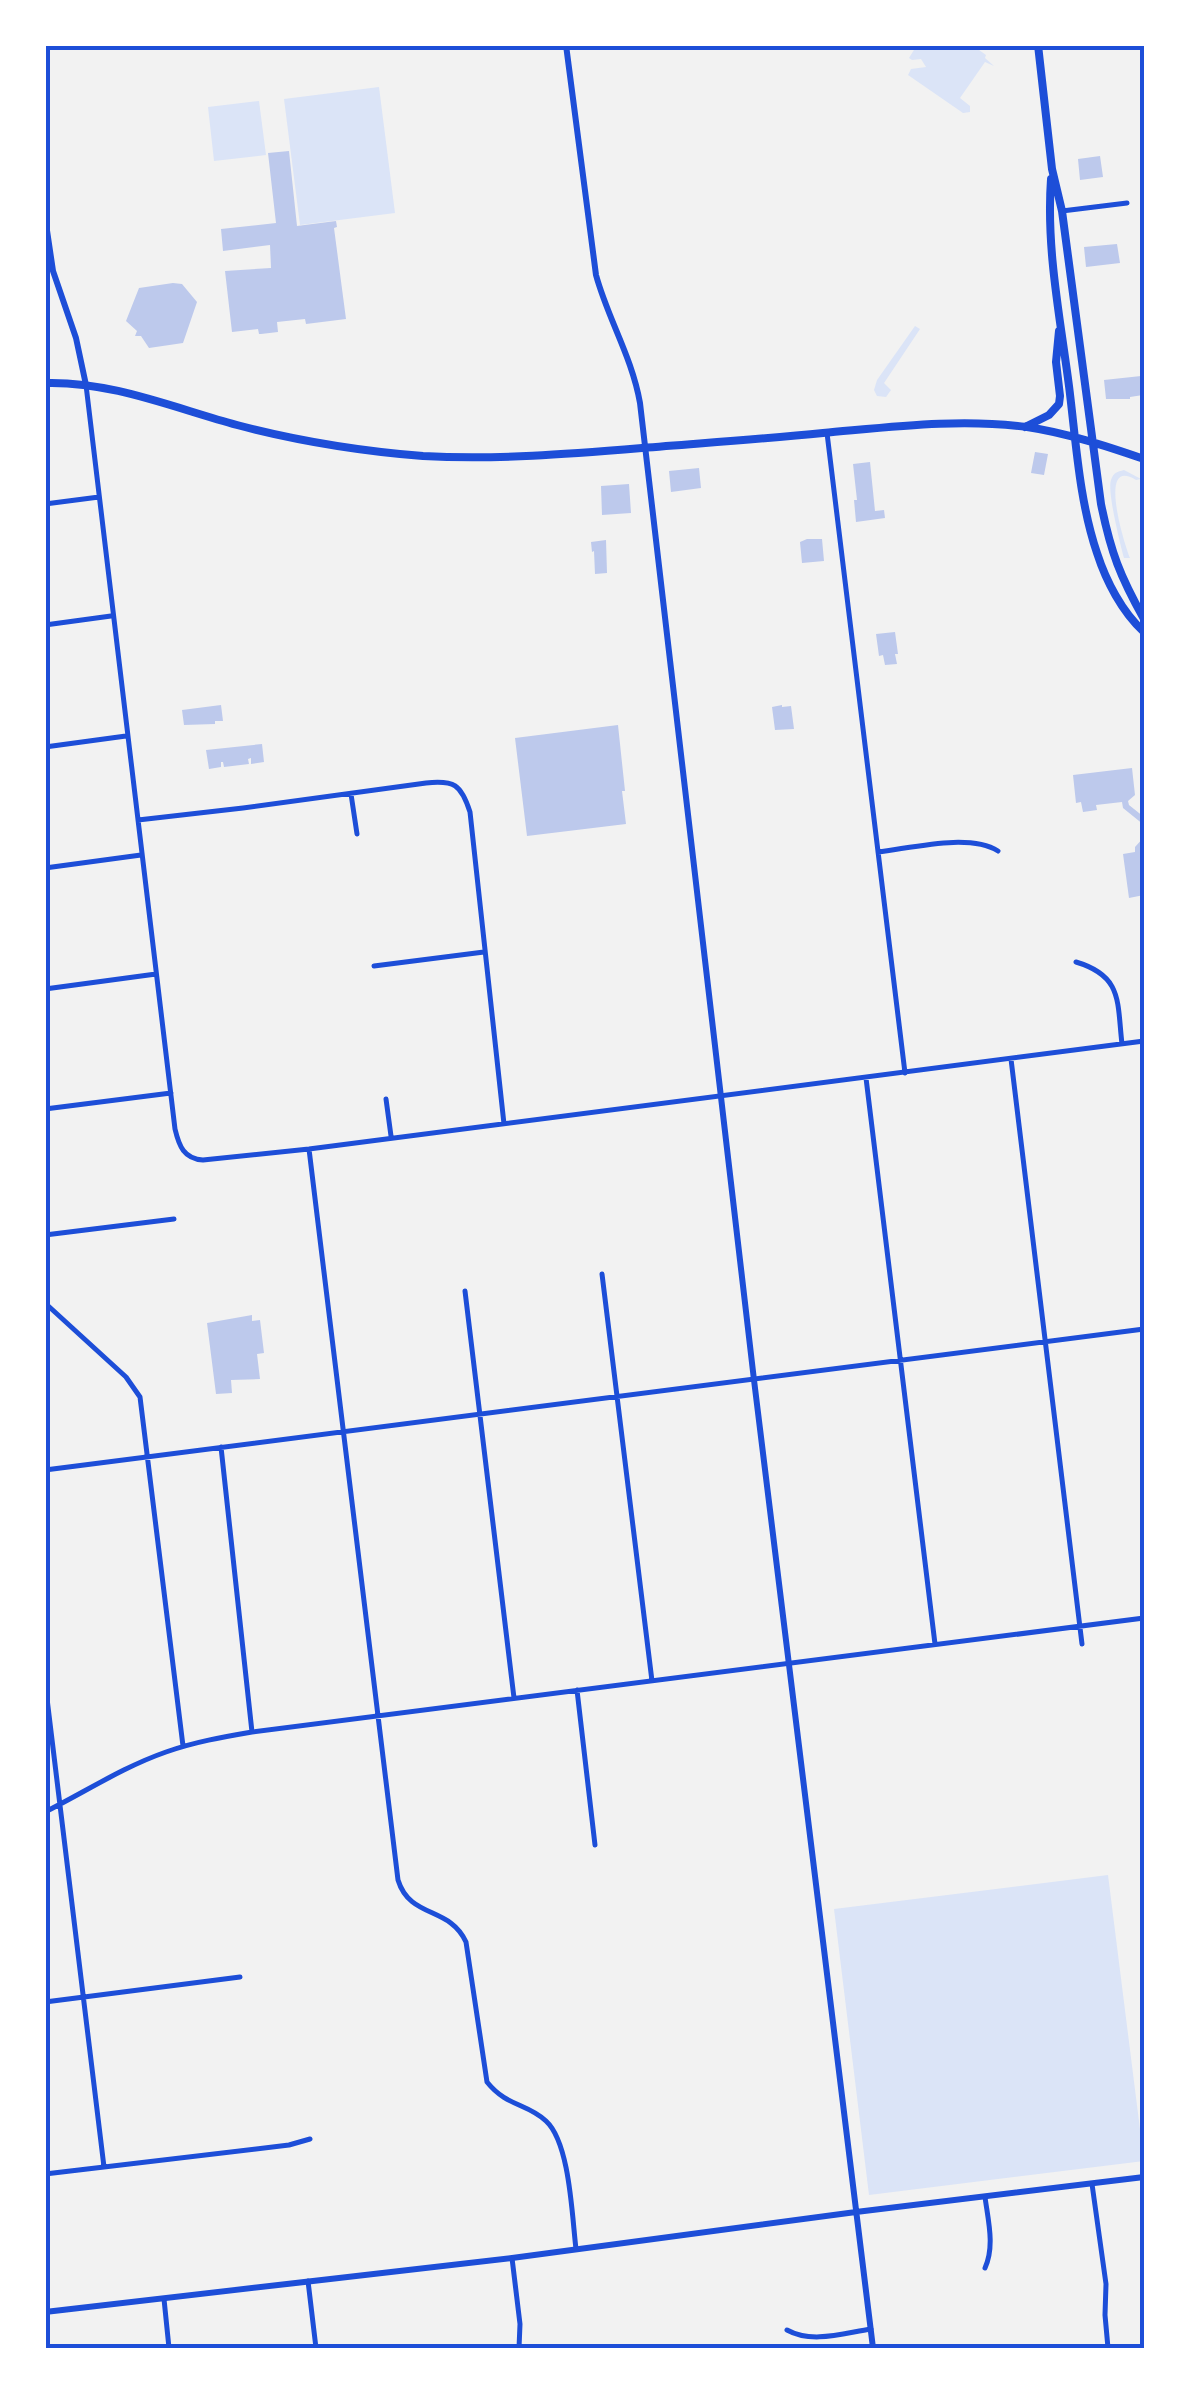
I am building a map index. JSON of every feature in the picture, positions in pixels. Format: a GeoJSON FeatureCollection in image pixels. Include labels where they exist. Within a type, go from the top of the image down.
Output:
{"type":"FeatureCollection","features":[{"type":"Feature","properties":{"kind":"main road"},"geometry":{"type":"LineString","coordinates":[[1038,45],[1052,169],[1062,211],[1102,504],[1113,556],[1144,619]]}},
{"type":"Feature","properties":{"kind":"main road"},"geometry":{"type":"LineString","coordinates":[[1052,169],[1049,213],[1054,278],[1082,487],[1097,553],[1118,599],[1144,632]]}},
{"type":"Feature","properties":{"kind":"main road"},"geometry":{"type":"LineString","coordinates":[[1026,427],[1059,404],[1056,362],[1060,317]]}},
{"type":"Feature","properties":{"kind":"main road"},"geometry":{"type":"LineString","coordinates":[[45,383],[86,385],[266,432],[389,453],[519,457],[976,423],[1026,427],[1144,458]]}},
{"type":"Feature","properties":{"kind":"street"},"geometry":{"type":"LineString","coordinates":[[566,45],[596,275],[633,372],[645,448],[873,2348]]}},
{"type":"Feature","properties":{"kind":"street"},"geometry":{"type":"LineString","coordinates":[[1062,211],[1126,203]]}},
{"type":"Feature","properties":{"kind":"street"},"geometry":{"type":"LineString","coordinates":[[45,216],[53,271],[76,338],[86,385],[170,1093],[179,1145],[185,1154],[196,1160],[224,1159],[310,1149],[1144,1041]]}},
{"type":"Feature","properties":{"kind":"street"},"geometry":{"type":"LineString","coordinates":[[828,433],[904,1073]]}},
{"type":"Feature","properties":{"kind":"street"},"geometry":{"type":"LineString","coordinates":[[45,504],[99,496]]}},
{"type":"Feature","properties":{"kind":"street"},"geometry":{"type":"LineString","coordinates":[[45,624],[112,616]]}},
{"type":"Feature","properties":{"kind":"street"},"geometry":{"type":"LineString","coordinates":[[45,746],[127,736]]}},
{"type":"Feature","properties":{"kind":"street"},"geometry":{"type":"LineString","coordinates":[[138,820],[426,783],[456,785],[462,790],[470,812],[504,1124]]}},
{"type":"Feature","properties":{"kind":"street"},"geometry":{"type":"LineString","coordinates":[[351,794],[357,834]]}},
{"type":"Feature","properties":{"kind":"street"},"geometry":{"type":"LineString","coordinates":[[878,852],[978,842],[998,851]]}},
{"type":"Feature","properties":{"kind":"street"},"geometry":{"type":"LineString","coordinates":[[45,868],[142,855]]}},
{"type":"Feature","properties":{"kind":"street"},"geometry":{"type":"LineString","coordinates":[[374,966],[484,952]]}},
{"type":"Feature","properties":{"kind":"street"},"geometry":{"type":"LineString","coordinates":[[1076,962],[1110,981],[1122,1044]]}},
{"type":"Feature","properties":{"kind":"street"},"geometry":{"type":"LineString","coordinates":[[45,988],[156,974]]}},
{"type":"Feature","properties":{"kind":"street"},"geometry":{"type":"LineString","coordinates":[[1011,1059],[1082,1644]]}},
{"type":"Feature","properties":{"kind":"street"},"geometry":{"type":"LineString","coordinates":[[866,1078],[935,1644]]}},
{"type":"Feature","properties":{"kind":"street"},"geometry":{"type":"LineString","coordinates":[[45,1109],[170,1093]]}},
{"type":"Feature","properties":{"kind":"street"},"geometry":{"type":"LineString","coordinates":[[386,1099],[392,1137]]}},
{"type":"Feature","properties":{"kind":"street"},"geometry":{"type":"LineString","coordinates":[[310,1149],[398,1880],[401,1891],[414,1905],[445,1917],[466,1942],[487,2082],[500,2096],[543,2118],[560,2143],[576,2249]]}},
{"type":"Feature","properties":{"kind":"street"},"geometry":{"type":"LineString","coordinates":[[45,1235],[174,1219]]}},
{"type":"Feature","properties":{"kind":"street"},"geometry":{"type":"LineString","coordinates":[[602,1274],[652,1680]]}},
{"type":"Feature","properties":{"kind":"street"},"geometry":{"type":"LineString","coordinates":[[465,1292],[514,1698]]}},
{"type":"Feature","properties":{"kind":"street"},"geometry":{"type":"LineString","coordinates":[[45,1304],[126,1376],[140,1398],[183,1746]]}},
{"type":"Feature","properties":{"kind":"street"},"geometry":{"type":"LineString","coordinates":[[45,1470],[1144,1329]]}},
{"type":"Feature","properties":{"kind":"street"},"geometry":{"type":"LineString","coordinates":[[221,1448],[252,1732]]}},
{"type":"Feature","properties":{"kind":"street"},"geometry":{"type":"LineString","coordinates":[[45,1812],[126,1769],[183,1746],[252,1732],[1144,1618]]}},
{"type":"Feature","properties":{"kind":"street"},"geometry":{"type":"LineString","coordinates":[[45,1682],[104,2167]]}},
{"type":"Feature","properties":{"kind":"street"},"geometry":{"type":"LineString","coordinates":[[577,1690],[596,1844]]}},
{"type":"Feature","properties":{"kind":"street"},"geometry":{"type":"LineString","coordinates":[[45,2002],[240,1977]]}},
{"type":"Feature","properties":{"kind":"street"},"geometry":{"type":"LineString","coordinates":[[45,2174],[310,2140]]}},
{"type":"Feature","properties":{"kind":"street"},"geometry":{"type":"LineString","coordinates":[[45,2312],[512,2258],[1144,2177]]}},
{"type":"Feature","properties":{"kind":"street"},"geometry":{"type":"LineString","coordinates":[[1092,2184],[1106,2284],[1108,2348]]}},
{"type":"Feature","properties":{"kind":"street"},"geometry":{"type":"LineString","coordinates":[[984,2268],[991,2246],[985,2196]]}},
{"type":"Feature","properties":{"kind":"street"},"geometry":{"type":"LineString","coordinates":[[512,2258],[519,2348]]}},
{"type":"Feature","properties":{"kind":"street"},"geometry":{"type":"LineString","coordinates":[[308,2281],[316,2348]]}},
{"type":"Feature","properties":{"kind":"street"},"geometry":{"type":"LineString","coordinates":[[164,2299],[169,2348]]}},
{"type":"Feature","properties":{"kind":"street"},"geometry":{"type":"LineString","coordinates":[[787,2330],[812,2337],[871,2329]]}},
{"type":"Feature","properties":{"kind":"shaded area"},"geometry":{"type":"Polygon","coordinates":[[[917,45],[972,45],[986,55],[994,66],[985,62],[960,98],[970,106],[970,112],[963,113],[908,75],[911,69],[926,67],[921,59],[909,58],[917,45]]]}},
{"type":"Feature","properties":{"kind":"shaded area"},"geometry":{"type":"Polygon","coordinates":[[[379,87],[395,213],[300,225],[284,99],[379,87]]]}},
{"type":"Feature","properties":{"kind":"shaded area"},"geometry":{"type":"Polygon","coordinates":[[[259,101],[266,155],[214,161],[208,107],[259,101]]]}},
{"type":"Feature","properties":{"kind":"shaded area"},"geometry":{"type":"Polygon","coordinates":[[[915,326],[920,329],[884,383],[891,390],[886,397],[877,396],[877,380],[915,326]]]}},
{"type":"Feature","properties":{"kind":"shaded area"},"geometry":{"type":"Polygon","coordinates":[[[1124,470],[1141,479],[1124,476],[1115,490],[1130,558],[1124,558],[1110,486],[1112,477],[1124,470]]]}},
{"type":"Feature","properties":{"kind":"shaded area"},"geometry":{"type":"Polygon","coordinates":[[[1108,1875],[1144,2161],[869,2195],[834,1909],[1108,1875]]]}},
{"type":"Feature","properties":{"kind":"building"},"geometry":{"type":"Polygon","coordinates":[[[289,151],[297,226],[336,221],[346,319],[306,324],[305,319],[277,322],[278,332],[261,334],[258,329],[232,332],[225,271],[271,268],[270,245],[223,251],[221,229],[276,223],[268,153],[289,151]]]}},
{"type":"Feature","properties":{"kind":"building"},"geometry":{"type":"Polygon","coordinates":[[[1100,156],[1103,177],[1080,180],[1078,159],[1100,156]]]}},
{"type":"Feature","properties":{"kind":"building"},"geometry":{"type":"Polygon","coordinates":[[[1117,244],[1120,263],[1086,267],[1084,247],[1117,244]]]}},
{"type":"Feature","properties":{"kind":"building"},"geometry":{"type":"Polygon","coordinates":[[[182,284],[197,302],[183,343],[149,348],[126,321],[139,288],[182,284]]]}},
{"type":"Feature","properties":{"kind":"building"},"geometry":{"type":"Polygon","coordinates":[[[1141,376],[1143,395],[1106,399],[1104,380],[1141,376]]]}},
{"type":"Feature","properties":{"kind":"building"},"geometry":{"type":"Polygon","coordinates":[[[1035,452],[1048,454],[1044,475],[1031,473],[1035,452]]]}},
{"type":"Feature","properties":{"kind":"building"},"geometry":{"type":"Polygon","coordinates":[[[870,462],[875,511],[884,510],[885,518],[856,522],[853,464],[870,462]]]}},
{"type":"Feature","properties":{"kind":"building"},"geometry":{"type":"Polygon","coordinates":[[[699,468],[701,488],[671,492],[669,471],[699,468]]]}},
{"type":"Feature","properties":{"kind":"building"},"geometry":{"type":"Polygon","coordinates":[[[629,484],[631,513],[602,515],[601,486],[629,484]]]}},
{"type":"Feature","properties":{"kind":"building"},"geometry":{"type":"Polygon","coordinates":[[[822,539],[824,561],[802,563],[800,542],[822,539]]]}},
{"type":"Feature","properties":{"kind":"building"},"geometry":{"type":"Polygon","coordinates":[[[606,540],[607,573],[595,574],[591,542],[606,540]]]}},
{"type":"Feature","properties":{"kind":"building"},"geometry":{"type":"Polygon","coordinates":[[[895,632],[897,664],[885,665],[883,655],[879,656],[876,634],[895,632]]]}},
{"type":"Feature","properties":{"kind":"building"},"geometry":{"type":"Polygon","coordinates":[[[221,705],[223,721],[184,725],[182,710],[221,705]]]}},
{"type":"Feature","properties":{"kind":"building"},"geometry":{"type":"Polygon","coordinates":[[[791,706],[794,729],[775,730],[772,707],[791,706]]]}},
{"type":"Feature","properties":{"kind":"building"},"geometry":{"type":"Polygon","coordinates":[[[618,725],[626,824],[527,836],[515,738],[618,725]]]}},
{"type":"Feature","properties":{"kind":"building"},"geometry":{"type":"Polygon","coordinates":[[[262,744],[264,762],[251,764],[251,758],[249,764],[224,767],[221,762],[221,767],[209,769],[206,750],[262,744]]]}},
{"type":"Feature","properties":{"kind":"building"},"geometry":{"type":"Polygon","coordinates":[[[1132,768],[1135,795],[1128,801],[1144,817],[1144,825],[1123,808],[1122,802],[1096,805],[1097,810],[1083,812],[1081,802],[1076,803],[1073,775],[1132,768]]]}},
{"type":"Feature","properties":{"kind":"building"},"geometry":{"type":"Polygon","coordinates":[[[1144,837],[1144,895],[1129,898],[1123,854],[1135,852],[1144,837]]]}},
{"type":"Feature","properties":{"kind":"building"},"geometry":{"type":"Polygon","coordinates":[[[252,1315],[252,1321],[260,1320],[264,1353],[257,1354],[260,1379],[231,1380],[232,1393],[216,1394],[207,1323],[252,1315]]]}}]}
